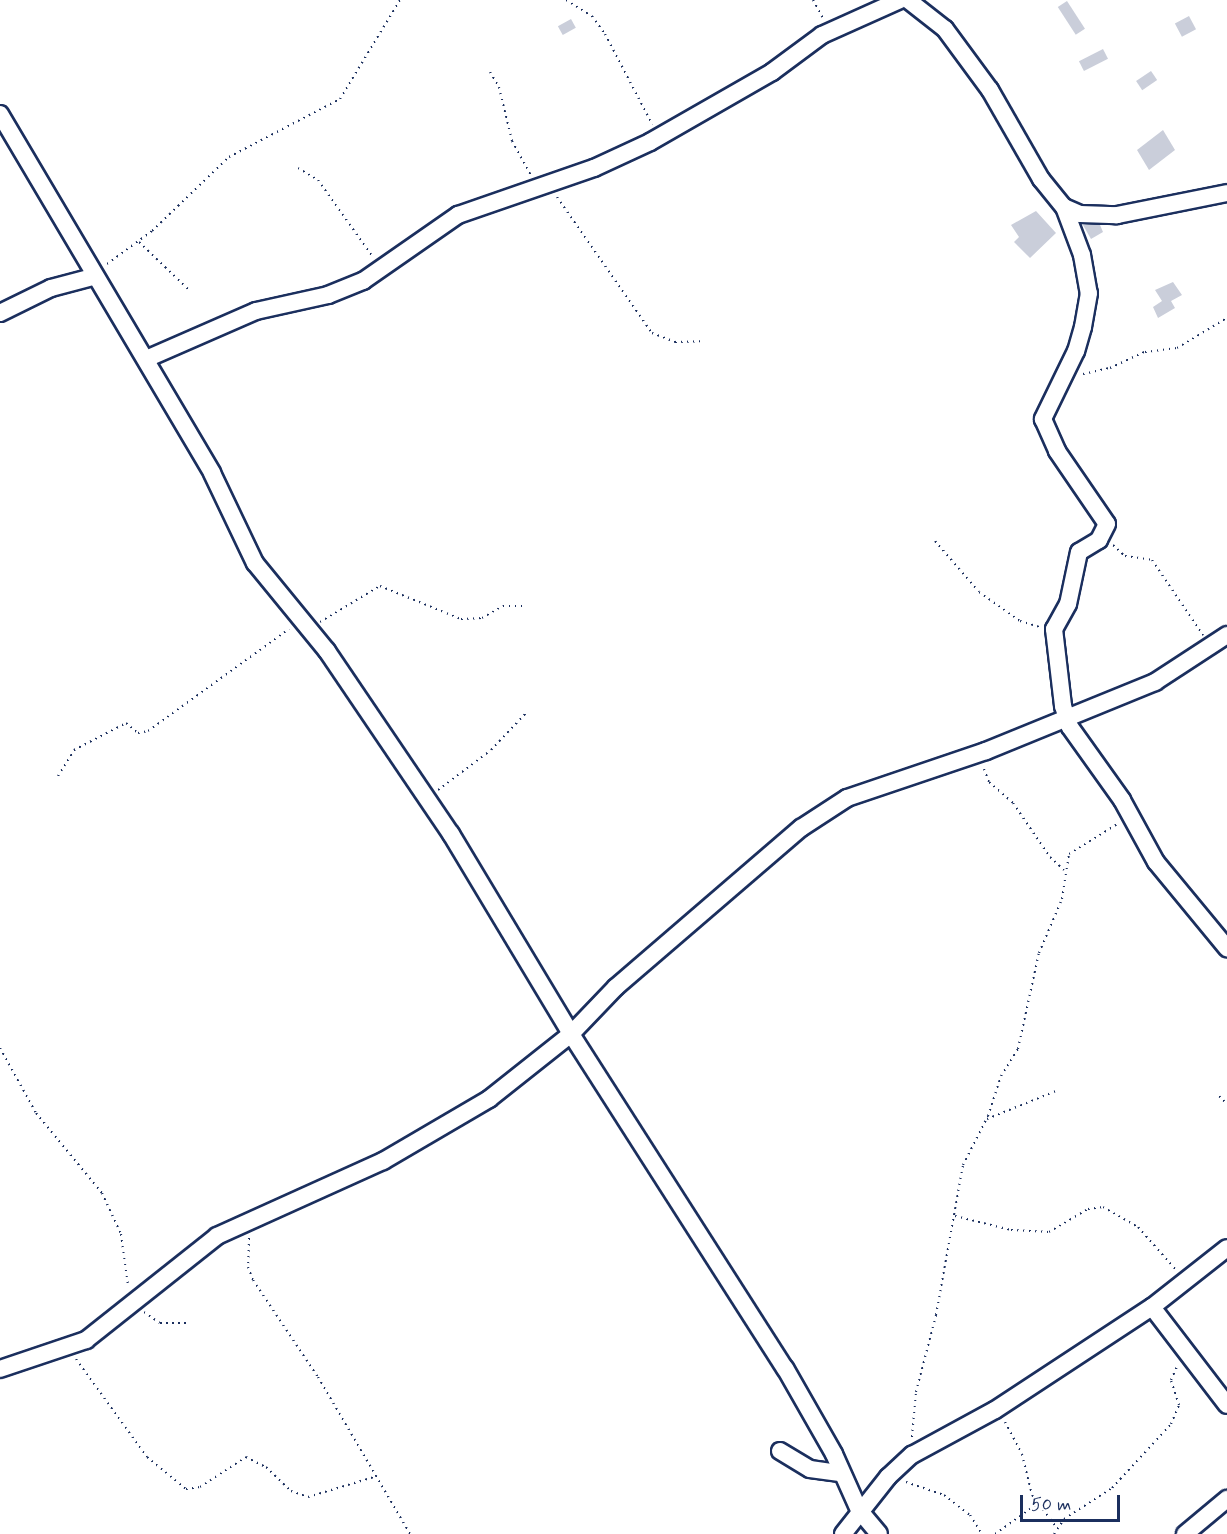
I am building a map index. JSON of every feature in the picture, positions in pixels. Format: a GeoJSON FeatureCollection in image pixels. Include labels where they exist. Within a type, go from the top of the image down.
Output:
{"type":"FeatureCollection","features":[{"type":"Feature","properties":{"kind":"street"},"geometry":{"type":"LineString","coordinates":[[146,359],[256,311],[339,291],[382,268],[458,215],[543,183],[594,168],[658,137],[772,72],[830,30],[900,0]]}},
{"type":"Feature","properties":{"kind":"street"},"geometry":{"type":"LineString","coordinates":[[908,0],[931,15],[959,46],[1041,179],[1064,207],[1082,255],[1089,292],[1076,351],[1045,408],[1044,426],[1107,524],[1104,532],[1079,552],[1068,604],[1054,629],[1066,717],[1130,815],[1156,862],[1227,948]]}},
{"type":"Feature","properties":{"kind":"street"},"geometry":{"type":"LineString","coordinates":[[0,114],[67,223],[92,275],[146,359],[212,473],[255,563],[304,626],[424,795],[571,1034],[784,1368],[834,1454],[840,1473],[859,1510],[879,1534]]}},
{"type":"Feature","properties":{"kind":"street"},"geometry":{"type":"LineString","coordinates":[[1064,207],[1080,214],[1117,215],[1227,193]]}},
{"type":"Feature","properties":{"kind":"street"},"geometry":{"type":"LineString","coordinates":[[0,313],[51,288],[92,275]]}},
{"type":"Feature","properties":{"kind":"street"},"geometry":{"type":"LineString","coordinates":[[0,1369],[68,1347],[123,1313],[217,1236],[425,1138],[489,1099],[571,1034],[616,987],[827,811],[847,798],[986,751],[1155,682],[1227,635]]}},
{"type":"Feature","properties":{"kind":"street"},"geometry":{"type":"LineString","coordinates":[[843,1534],[859,1510],[888,1477],[912,1455],[995,1410],[1152,1307],[1227,1248]]}},
{"type":"Feature","properties":{"kind":"street"},"geometry":{"type":"LineString","coordinates":[[1152,1307],[1184,1353],[1227,1405]]}},
{"type":"Feature","properties":{"kind":"street"},"geometry":{"type":"LineString","coordinates":[[780,1450],[810,1469],[840,1473]]}},
{"type":"Feature","properties":{"kind":"street"},"geometry":{"type":"LineString","coordinates":[[1185,1534],[1227,1499]]}},
{"type":"Feature","properties":{"kind":"street"},"geometry":{"type":"LineString","coordinates":[[1207,1516],[1227,1519]]}},
{"type":"Feature","properties":{"kind":"path"},"geometry":{"type":"LineString","coordinates":[[92,275],[139,242],[229,157],[340,99],[399,0]]}},
{"type":"Feature","properties":{"kind":"path"},"geometry":{"type":"LineString","coordinates":[[566,0],[592,16],[605,34],[658,137]]}},
{"type":"Feature","properties":{"kind":"path"},"geometry":{"type":"LineString","coordinates":[[813,0],[830,30]]}},
{"type":"Feature","properties":{"kind":"path"},"geometry":{"type":"LineString","coordinates":[[490,72],[499,87],[512,141],[631,309],[652,333],[675,342],[700,341]]}},
{"type":"Feature","properties":{"kind":"path"},"geometry":{"type":"LineString","coordinates":[[298,168],[318,180],[382,268]]}},
{"type":"Feature","properties":{"kind":"path"},"geometry":{"type":"LineString","coordinates":[[139,242],[189,290]]}},
{"type":"Feature","properties":{"kind":"path"},"geometry":{"type":"LineString","coordinates":[[1062,378],[1110,368],[1145,352],[1177,348],[1227,318]]}},
{"type":"Feature","properties":{"kind":"path"},"geometry":{"type":"LineString","coordinates":[[1104,532],[1125,556],[1152,561],[1207,646]]}},
{"type":"Feature","properties":{"kind":"path"},"geometry":{"type":"LineString","coordinates":[[935,541],[969,583],[992,603],[1020,621],[1054,629]]}},
{"type":"Feature","properties":{"kind":"path"},"geometry":{"type":"LineString","coordinates":[[58,776],[74,750],[126,723],[138,733],[148,731],[186,699],[304,626],[329,615],[380,586],[461,619],[482,618],[503,606],[522,606]]}},
{"type":"Feature","properties":{"kind":"path"},"geometry":{"type":"LineString","coordinates":[[424,795],[451,784],[526,713]]}},
{"type":"Feature","properties":{"kind":"path"},"geometry":{"type":"LineString","coordinates":[[986,751],[985,777],[1013,803],[1050,857],[1064,870]]}},
{"type":"Feature","properties":{"kind":"path"},"geometry":{"type":"LineString","coordinates":[[912,1455],[916,1392],[955,1216],[963,1165],[987,1119],[995,1089],[1022,1039],[1040,952],[1063,893],[1064,870],[1072,850],[1130,815]]}},
{"type":"Feature","properties":{"kind":"path"},"geometry":{"type":"LineString","coordinates":[[0,1048],[36,1113],[91,1179],[113,1214],[126,1260],[123,1313]]}},
{"type":"Feature","properties":{"kind":"path"},"geometry":{"type":"LineString","coordinates":[[987,1119],[1056,1091]]}},
{"type":"Feature","properties":{"kind":"path"},"geometry":{"type":"LineString","coordinates":[[1219,1096],[1227,1104]]}},
{"type":"Feature","properties":{"kind":"path"},"geometry":{"type":"LineString","coordinates":[[955,1216],[1011,1230],[1049,1232],[1088,1209],[1110,1209],[1152,1240],[1184,1280]]}},
{"type":"Feature","properties":{"kind":"path"},"geometry":{"type":"LineString","coordinates":[[254,1217],[246,1252],[254,1280],[318,1377],[374,1478],[410,1534]]}},
{"type":"Feature","properties":{"kind":"path"},"geometry":{"type":"LineString","coordinates":[[139,1300],[155,1322],[187,1323]]}},
{"type":"Feature","properties":{"kind":"path"},"geometry":{"type":"LineString","coordinates":[[68,1347],[147,1457],[186,1489],[200,1487],[246,1457],[266,1467],[291,1491],[308,1497],[374,1478]]}},
{"type":"Feature","properties":{"kind":"path"},"geometry":{"type":"LineString","coordinates":[[1054,1534],[1057,1528],[1113,1488],[1171,1424],[1179,1405],[1172,1375],[1184,1353]]}},
{"type":"Feature","properties":{"kind":"path"},"geometry":{"type":"LineString","coordinates":[[995,1410],[1015,1439],[1037,1504],[1057,1528]]}},
{"type":"Feature","properties":{"kind":"path"},"geometry":{"type":"LineString","coordinates":[[888,1477],[944,1495],[970,1515],[982,1534]]}},
{"type":"Feature","properties":{"kind":"path"},"geometry":{"type":"LineString","coordinates":[[995,1534],[1037,1504]]}},
{"type":"Feature","properties":{"kind":"building"},"geometry":{"type":"Polygon","coordinates":[[[1067,1],[1085,29],[1076,35],[1058,7],[1067,1]]]}},
{"type":"Feature","properties":{"kind":"building"},"geometry":{"type":"Polygon","coordinates":[[[1189,16],[1196,29],[1182,37],[1175,24],[1189,16]]]}},
{"type":"Feature","properties":{"kind":"building"},"geometry":{"type":"Polygon","coordinates":[[[571,19],[576,28],[563,35],[558,26],[571,19]]]}},
{"type":"Feature","properties":{"kind":"building"},"geometry":{"type":"Polygon","coordinates":[[[1103,49],[1108,59],[1084,71],[1079,61],[1103,49]]]}},
{"type":"Feature","properties":{"kind":"building"},"geometry":{"type":"Polygon","coordinates":[[[1151,71],[1157,80],[1142,90],[1136,81],[1151,71]]]}},
{"type":"Feature","properties":{"kind":"building"},"geometry":{"type":"Polygon","coordinates":[[[1163,130],[1175,150],[1149,170],[1137,150],[1163,130]]]}},
{"type":"Feature","properties":{"kind":"building"},"geometry":{"type":"Polygon","coordinates":[[[1036,211],[1056,233],[1030,258],[1014,242],[1019,237],[1011,225],[1036,211]]]}},
{"type":"Feature","properties":{"kind":"building"},"geometry":{"type":"Polygon","coordinates":[[[1083,225],[1100,225],[1103,232],[1091,239],[1083,225]]]}},
{"type":"Feature","properties":{"kind":"building"},"geometry":{"type":"Polygon","coordinates":[[[1173,282],[1182,295],[1171,301],[1175,308],[1158,318],[1153,307],[1162,301],[1155,290],[1173,282]]]}}]}
